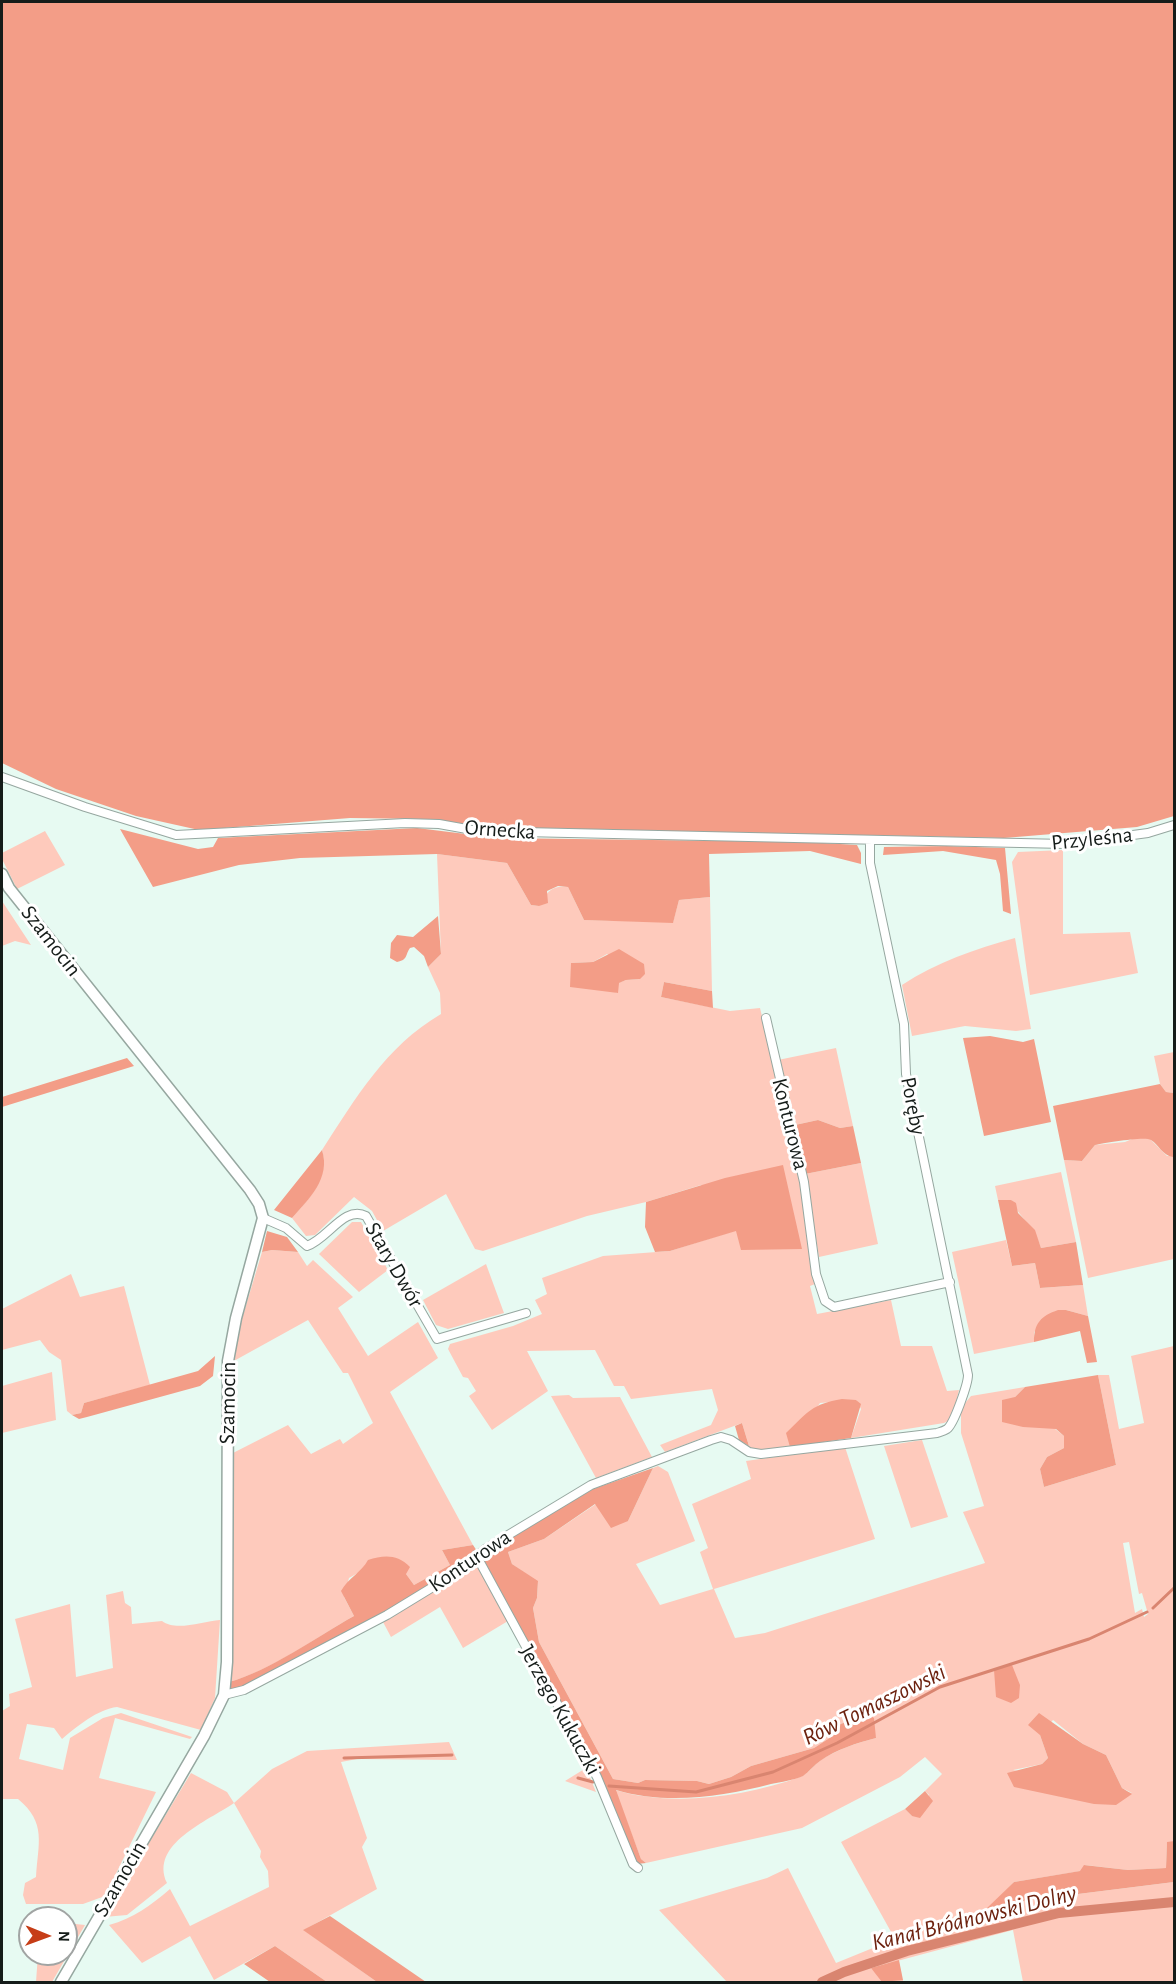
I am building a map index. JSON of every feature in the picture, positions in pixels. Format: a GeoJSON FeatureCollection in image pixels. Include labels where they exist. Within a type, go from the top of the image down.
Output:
{"type":"FeatureCollection","features":[{"type":"Feature","properties":{"kind":"street","name":"Ornecka"},"geometry":{"type":"LineString","coordinates":[[2,777],[85,807],[176,835],[405,823],[439,824],[478,831],[1009,844]]}},
{"type":"Feature","properties":{"kind":"street","name":"Przyleśna"},"geometry":{"type":"LineString","coordinates":[[1009,844],[1065,844],[1101,841],[1148,833],[1174,825]]}},
{"type":"Feature","properties":{"kind":"street","name":"Poręby"},"geometry":{"type":"LineString","coordinates":[[721,1437],[731,1440],[749,1452],[761,1454],[937,1433],[948,1429],[953,1422],[968,1384],[950,1282],[906,1074],[904,1023],[870,863],[870,842]]}},
{"type":"Feature","properties":{"kind":"street","name":"Szamocin"},"geometry":{"type":"LineString","coordinates":[[2,874],[9,888],[74,971],[250,1190],[259,1204],[263,1218],[236,1318],[228,1361],[227,1662],[224,1695],[188,1764],[61,1983]]}},
{"type":"Feature","properties":{"kind":"street","name":"Konturowa"},"geometry":{"type":"LineString","coordinates":[[766,1018],[804,1182],[820,1288],[825,1301],[834,1307],[950,1282]]}},
{"type":"Feature","properties":{"kind":"street","name":"Stary Dwór"},"geometry":{"type":"LineString","coordinates":[[263,1218],[286,1228],[307,1246],[329,1233],[350,1214],[359,1213],[366,1216],[437,1339],[526,1313]]}},
{"type":"Feature","properties":{"kind":"street","name":"Konturowa"},"geometry":{"type":"LineString","coordinates":[[224,1695],[244,1690],[344,1640],[464,1568],[476,1555],[591,1485],[721,1437]]}},
{"type":"Feature","properties":{"kind":"street","name":"Jerzego Kukuczki"},"geometry":{"type":"LineString","coordinates":[[476,1555],[597,1777],[633,1864],[638,1868]]}},
{"type":"Feature","properties":{"kind":"shaded area"},"geometry":{"type":"Polygon","coordinates":[[[2,2],[1174,2],[1174,816],[1137,827],[1004,838],[502,828],[425,819],[350,818],[199,830],[136,816],[56,789],[2,763],[2,2]]]}},
{"type":"Feature","properties":{"kind":"shaded area"},"geometry":{"type":"Polygon","coordinates":[[[417,828],[498,838],[806,842],[857,845],[861,853],[861,864],[810,851],[709,854],[710,897],[679,900],[673,923],[584,920],[568,887],[558,886],[547,891],[548,903],[539,906],[531,905],[507,863],[437,854],[300,858],[239,865],[153,887],[120,829],[198,849],[213,847],[218,838],[417,828]]]}},
{"type":"Feature","properties":{"kind":"shaded area"},"geometry":{"type":"Polygon","coordinates":[[[45,831],[65,865],[17,889],[2,859],[2,853],[45,831]]]}},
{"type":"Feature","properties":{"kind":"shaded area"},"geometry":{"type":"Polygon","coordinates":[[[884,847],[1005,848],[1011,914],[1003,911],[1000,874],[996,860],[943,851],[883,855],[884,847]]]}},
{"type":"Feature","properties":{"kind":"shaded area"},"geometry":{"type":"Polygon","coordinates":[[[1063,850],[1063,934],[1130,932],[1138,973],[1030,995],[1012,862],[1018,852],[1063,850]]]}},
{"type":"Feature","properties":{"kind":"shaded area"},"geometry":{"type":"Polygon","coordinates":[[[437,854],[507,863],[531,905],[539,906],[553,888],[568,887],[584,920],[673,922],[679,900],[710,897],[712,991],[664,982],[661,997],[730,1011],[760,1008],[799,1171],[815,1284],[810,1286],[817,1314],[891,1300],[901,1346],[932,1346],[947,1391],[959,1390],[952,1419],[944,1423],[851,1438],[861,1409],[856,1400],[820,1403],[790,1447],[761,1451],[750,1449],[742,1423],[665,1452],[660,1445],[711,1425],[718,1410],[712,1389],[631,1399],[624,1386],[614,1386],[595,1350],[527,1351],[548,1391],[492,1430],[469,1396],[476,1391],[468,1378],[463,1377],[448,1349],[450,1344],[513,1326],[542,1314],[535,1300],[547,1294],[542,1278],[603,1256],[670,1251],[737,1230],[802,1249],[701,1185],[646,1202],[587,1216],[483,1251],[475,1249],[446,1194],[383,1231],[372,1211],[354,1197],[315,1235],[306,1236],[292,1218],[311,1196],[320,1179],[324,1160],[322,1150],[373,1075],[404,1042],[441,1014],[440,993],[428,967],[441,954],[437,854]],[[607,954],[593,962],[571,963],[617,993],[618,983],[640,979],[607,954]]]}},
{"type":"Feature","properties":{"kind":"shaded area"},"geometry":{"type":"Polygon","coordinates":[[[2,901],[31,945],[15,941],[2,946],[2,901]]]}},
{"type":"Feature","properties":{"kind":"shaded area"},"geometry":{"type":"Polygon","coordinates":[[[438,916],[441,954],[428,967],[424,956],[414,947],[410,948],[405,959],[401,961],[397,962],[390,958],[391,943],[397,935],[413,937],[438,916]]]}},
{"type":"Feature","properties":{"kind":"shaded area"},"geometry":{"type":"Polygon","coordinates":[[[1015,938],[1031,1029],[1016,1031],[965,1026],[912,1036],[902,985],[957,957],[1015,938]]]}},
{"type":"Feature","properties":{"kind":"shaded area"},"geometry":{"type":"Polygon","coordinates":[[[619,949],[644,964],[645,974],[640,979],[619,983],[618,993],[570,987],[571,963],[593,962],[619,949]]]}},
{"type":"Feature","properties":{"kind":"shaded area"},"geometry":{"type":"Polygon","coordinates":[[[664,982],[712,991],[713,1008],[661,997],[664,982]]]}},
{"type":"Feature","properties":{"kind":"shaded area"},"geometry":{"type":"Polygon","coordinates":[[[990,1036],[1023,1042],[1034,1039],[1051,1122],[984,1136],[963,1038],[990,1036]]]}},
{"type":"Feature","properties":{"kind":"shaded area"},"geometry":{"type":"Polygon","coordinates":[[[836,1048],[853,1126],[840,1128],[818,1120],[795,1125],[778,1060],[836,1048]]]}},
{"type":"Feature","properties":{"kind":"shaded area"},"geometry":{"type":"Polygon","coordinates":[[[1174,1052],[1174,1093],[1166,1092],[1160,1084],[1154,1056],[1174,1052]]]}},
{"type":"Feature","properties":{"kind":"shaded area"},"geometry":{"type":"Polygon","coordinates":[[[127,1058],[134,1066],[2,1107],[2,1097],[127,1058]]]}},
{"type":"Feature","properties":{"kind":"shaded area"},"geometry":{"type":"Polygon","coordinates":[[[1160,1084],[1166,1092],[1174,1093],[1173,1157],[1166,1154],[1151,1140],[1141,1139],[1095,1145],[1082,1161],[1064,1160],[1053,1106],[1160,1084]]]}},
{"type":"Feature","properties":{"kind":"shaded area"},"geometry":{"type":"Polygon","coordinates":[[[818,1120],[840,1128],[853,1126],[861,1163],[805,1174],[795,1125],[818,1120]]]}},
{"type":"Feature","properties":{"kind":"shaded area"},"geometry":{"type":"Polygon","coordinates":[[[1139,1136],[1150,1139],[1167,1156],[1174,1155],[1174,1259],[1088,1278],[1064,1160],[1082,1161],[1095,1145],[1125,1142],[1139,1136]]]}},
{"type":"Feature","properties":{"kind":"shaded area"},"geometry":{"type":"Polygon","coordinates":[[[322,1150],[324,1170],[317,1187],[305,1203],[292,1218],[274,1210],[322,1150]]]}},
{"type":"Feature","properties":{"kind":"shaded area"},"geometry":{"type":"Polygon","coordinates":[[[861,1163],[878,1244],[819,1257],[805,1174],[861,1163]]]}},
{"type":"Feature","properties":{"kind":"shaded area"},"geometry":{"type":"Polygon","coordinates":[[[783,1165],[802,1249],[741,1250],[736,1231],[670,1251],[655,1252],[645,1227],[646,1202],[725,1178],[783,1165]]]}},
{"type":"Feature","properties":{"kind":"shaded area"},"geometry":{"type":"Polygon","coordinates":[[[1061,1172],[1076,1242],[1041,1248],[1035,1234],[1011,1200],[998,1200],[995,1186],[1061,1172]]]}},
{"type":"Feature","properties":{"kind":"shaded area"},"geometry":{"type":"Polygon","coordinates":[[[998,1200],[1011,1200],[1016,1203],[1018,1213],[1035,1230],[1041,1248],[1076,1242],[1083,1285],[1040,1288],[1035,1263],[1012,1266],[998,1200]]]}},
{"type":"Feature","properties":{"kind":"shaded area"},"geometry":{"type":"Polygon","coordinates":[[[352,1222],[361,1222],[388,1270],[359,1292],[319,1254],[352,1222]]]}},
{"type":"Feature","properties":{"kind":"shaded area"},"geometry":{"type":"Polygon","coordinates":[[[267,1231],[287,1237],[298,1252],[272,1250],[262,1252],[267,1231]]]}},
{"type":"Feature","properties":{"kind":"shaded area"},"geometry":{"type":"Polygon","coordinates":[[[1006,1240],[1012,1266],[1035,1263],[1040,1288],[1083,1285],[1088,1316],[1066,1310],[1034,1332],[1034,1342],[974,1354],[952,1252],[1006,1240]]]}},
{"type":"Feature","properties":{"kind":"shaded area"},"geometry":{"type":"Polygon","coordinates":[[[272,1250],[298,1252],[307,1266],[313,1260],[353,1297],[338,1308],[368,1356],[418,1322],[438,1358],[390,1392],[473,1545],[442,1550],[450,1565],[414,1585],[406,1574],[363,1570],[349,1578],[344,1597],[354,1616],[277,1662],[229,1682],[231,1454],[288,1425],[311,1454],[340,1439],[343,1444],[373,1423],[348,1373],[343,1373],[308,1320],[232,1362],[235,1342],[262,1252],[272,1250]]]}},
{"type":"Feature","properties":{"kind":"shaded area"},"geometry":{"type":"Polygon","coordinates":[[[486,1264],[504,1313],[448,1329],[436,1325],[423,1300],[486,1264]]]}},
{"type":"Feature","properties":{"kind":"shaded area"},"geometry":{"type":"Polygon","coordinates":[[[71,1274],[80,1297],[124,1286],[150,1385],[84,1403],[81,1413],[72,1415],[67,1411],[61,1360],[49,1352],[40,1340],[2,1350],[2,1309],[71,1274]]]}},
{"type":"Feature","properties":{"kind":"shaded area"},"geometry":{"type":"Polygon","coordinates":[[[1058,1310],[1088,1316],[1097,1362],[1087,1363],[1080,1331],[1034,1342],[1035,1330],[1040,1321],[1058,1310]]]}},
{"type":"Feature","properties":{"kind":"shaded area"},"geometry":{"type":"Polygon","coordinates":[[[1174,1346],[1174,1841],[1167,1843],[1166,1868],[1128,1870],[1085,1865],[1081,1871],[1014,1882],[988,1909],[1022,1901],[1174,1882],[1174,1982],[1023,1982],[1013,1930],[871,1968],[887,1980],[903,1980],[903,1982],[727,1982],[659,1910],[767,1878],[788,1868],[836,1963],[895,1939],[841,1842],[905,1809],[912,1816],[929,1795],[925,1791],[942,1774],[925,1757],[900,1777],[802,1828],[646,1863],[641,1859],[615,1790],[660,1798],[684,1799],[732,1794],[778,1784],[803,1776],[821,1760],[834,1753],[876,1738],[867,1714],[838,1725],[831,1737],[814,1748],[751,1766],[731,1777],[709,1784],[697,1781],[645,1780],[638,1783],[613,1779],[539,1642],[533,1608],[537,1598],[538,1582],[512,1564],[508,1552],[544,1539],[596,1504],[628,1521],[653,1468],[658,1466],[668,1472],[695,1541],[636,1564],[660,1605],[713,1589],[700,1552],[708,1548],[692,1504],[751,1479],[746,1461],[845,1447],[875,1539],[714,1589],[735,1638],[765,1633],[985,1563],[963,1512],[984,1506],[961,1433],[961,1408],[971,1396],[1025,1387],[1015,1397],[1064,1436],[1064,1448],[1047,1457],[1040,1469],[1044,1487],[1116,1465],[1098,1375],[1109,1375],[1119,1429],[1144,1423],[1131,1356],[1174,1346]],[[1129,1542],[1123,1543],[1135,1613],[1142,1609],[1144,1617],[1148,1614],[1142,1593],[1139,1594],[1129,1542]],[[1053,1720],[1040,1735],[1048,1758],[1042,1764],[1013,1770],[1132,1793],[1122,1788],[1106,1755],[1083,1744],[1053,1720]]]}},
{"type":"Feature","properties":{"kind":"shaded area"},"geometry":{"type":"Polygon","coordinates":[[[215,1356],[213,1376],[200,1386],[79,1419],[72,1415],[81,1413],[84,1403],[198,1371],[215,1356]]]}},
{"type":"Feature","properties":{"kind":"shaded area"},"geometry":{"type":"Polygon","coordinates":[[[52,1372],[56,1420],[2,1433],[2,1386],[52,1372]]]}},
{"type":"Feature","properties":{"kind":"shaded area"},"geometry":{"type":"Polygon","coordinates":[[[1098,1375],[1116,1465],[1044,1487],[1040,1469],[1047,1457],[1064,1448],[1064,1436],[1056,1429],[1023,1427],[1002,1422],[1002,1400],[1015,1397],[1025,1387],[1098,1375]]]}},
{"type":"Feature","properties":{"kind":"shaded area"},"geometry":{"type":"Polygon","coordinates":[[[569,1395],[573,1398],[620,1397],[652,1457],[596,1478],[551,1396],[569,1395]]]}},
{"type":"Feature","properties":{"kind":"shaded area"},"geometry":{"type":"Polygon","coordinates":[[[842,1399],[856,1400],[861,1404],[851,1438],[790,1447],[786,1433],[800,1420],[817,1406],[842,1399]]]}},
{"type":"Feature","properties":{"kind":"shaded area"},"geometry":{"type":"Polygon","coordinates":[[[742,1423],[749,1446],[739,1440],[735,1426],[742,1423]]]}},
{"type":"Feature","properties":{"kind":"shaded area"},"geometry":{"type":"Polygon","coordinates":[[[922,1440],[948,1517],[911,1528],[884,1446],[922,1440]]]}},
{"type":"Feature","properties":{"kind":"shaded area"},"geometry":{"type":"Polygon","coordinates":[[[653,1468],[628,1521],[611,1528],[595,1504],[544,1539],[508,1552],[512,1564],[538,1581],[537,1598],[533,1608],[539,1642],[613,1779],[638,1783],[645,1780],[697,1781],[709,1784],[731,1777],[751,1766],[814,1748],[831,1737],[838,1725],[867,1714],[874,1718],[876,1738],[833,1753],[799,1777],[733,1793],[674,1798],[635,1795],[616,1790],[641,1859],[646,1863],[637,1864],[480,1556],[593,1489],[653,1468]]]}},
{"type":"Feature","properties":{"kind":"shaded area"},"geometry":{"type":"Polygon","coordinates":[[[473,1545],[477,1551],[462,1566],[361,1627],[234,1691],[229,1687],[229,1682],[277,1662],[354,1616],[341,1591],[368,1560],[385,1557],[400,1560],[410,1567],[406,1574],[414,1585],[450,1565],[442,1550],[473,1545]]]}},
{"type":"Feature","properties":{"kind":"shaded area"},"geometry":{"type":"Polygon","coordinates":[[[477,1565],[508,1621],[463,1648],[440,1607],[391,1637],[383,1622],[477,1565]]]}},
{"type":"Feature","properties":{"kind":"shaded area"},"geometry":{"type":"Polygon","coordinates":[[[123,1591],[125,1603],[131,1607],[132,1624],[162,1621],[182,1626],[220,1620],[215,1698],[201,1730],[117,1707],[95,1715],[62,1739],[54,1728],[27,1724],[19,1759],[63,1770],[70,1738],[103,1718],[121,1713],[192,1737],[190,1739],[115,1718],[99,1778],[156,1792],[105,1896],[83,1904],[26,1904],[23,1895],[25,1883],[36,1877],[39,1844],[37,1825],[27,1808],[18,1799],[2,1799],[2,1711],[10,1706],[9,1694],[32,1687],[15,1619],[70,1604],[76,1677],[113,1668],[106,1595],[123,1591]]]}},
{"type":"Feature","properties":{"kind":"shaded area"},"geometry":{"type":"Polygon","coordinates":[[[1012,1665],[1020,1685],[1019,1698],[1011,1703],[996,1697],[994,1670],[1012,1665]]]}},
{"type":"Feature","properties":{"kind":"shaded area"},"geometry":{"type":"Polygon","coordinates":[[[1039,1713],[1083,1744],[1106,1755],[1122,1788],[1132,1794],[1116,1805],[1094,1804],[1014,1787],[1007,1773],[1042,1764],[1048,1758],[1040,1735],[1028,1725],[1039,1713]]]}},
{"type":"Feature","properties":{"kind":"shaded area"},"geometry":{"type":"Polygon","coordinates":[[[449,1742],[457,1760],[357,1759],[341,1762],[367,1838],[362,1847],[377,1889],[304,1930],[377,1982],[327,1982],[275,1946],[214,1980],[190,1936],[142,1963],[109,1925],[141,1911],[170,1889],[190,1926],[269,1887],[268,1871],[260,1857],[261,1851],[234,1803],[272,1769],[307,1751],[449,1742]]]}},
{"type":"Feature","properties":{"kind":"shaded area"},"geometry":{"type":"Polygon","coordinates":[[[586,1768],[596,1792],[565,1781],[586,1768]]]}},
{"type":"Feature","properties":{"kind":"shaded area"},"geometry":{"type":"Polygon","coordinates":[[[191,1773],[227,1792],[234,1803],[197,1826],[173,1845],[166,1857],[164,1869],[167,1883],[127,1915],[104,1917],[191,1773]]]}},
{"type":"Feature","properties":{"kind":"shaded area"},"geometry":{"type":"Polygon","coordinates":[[[925,1791],[933,1801],[920,1818],[912,1816],[905,1809],[925,1791]]]}},
{"type":"Feature","properties":{"kind":"shaded area"},"geometry":{"type":"Polygon","coordinates":[[[1174,1841],[1174,1882],[1022,1901],[986,1909],[1014,1882],[1080,1871],[1084,1865],[1128,1870],[1166,1868],[1167,1842],[1174,1841]]]}},
{"type":"Feature","properties":{"kind":"shaded area"},"geometry":{"type":"Polygon","coordinates":[[[330,1916],[426,1982],[377,1982],[303,1930],[330,1916]]]}},
{"type":"Feature","properties":{"kind":"shaded area"},"geometry":{"type":"Polygon","coordinates":[[[78,1924],[85,1925],[78,1937],[78,1924]]]}},
{"type":"Feature","properties":{"kind":"shaded area"},"geometry":{"type":"Polygon","coordinates":[[[275,1946],[327,1982],[270,1982],[244,1964],[275,1946]]]}},
{"type":"Feature","properties":{"kind":"shaded area"},"geometry":{"type":"Polygon","coordinates":[[[899,1960],[903,1980],[882,1982],[871,1968],[899,1960]]]}},
{"type":"Feature","properties":{"kind":"shaded area"},"geometry":{"type":"Polygon","coordinates":[[[37,1966],[61,1966],[52,1982],[36,1982],[37,1966]]]}},
{"type":"Feature","properties":{"kind":"waterway","name":"Rów Tomaszowski"},"geometry":{"type":"LineString","coordinates":[[1153,1608],[1174,1588]]}},
{"type":"Feature","properties":{"kind":"waterway","name":"Rów Tomaszowski"},"geometry":{"type":"LineString","coordinates":[[609,1786],[696,1792],[773,1772],[837,1743],[940,1687],[1089,1639],[1147,1612]]}},
{"type":"Feature","properties":{"kind":"waterway","name":"Rów Tomaszowski"},"geometry":{"type":"LineString","coordinates":[[344,1758],[452,1755]]}},
{"type":"Feature","properties":{"kind":"waterway","name":"Rów Tomaszowski"},"geometry":{"type":"LineString","coordinates":[[578,1778],[593,1782]]}},
{"type":"Feature","properties":{"kind":"waterway","name":"Kanał Bródnowski Dolny"},"geometry":{"type":"LineString","coordinates":[[822,1982],[844,1972],[907,1951],[1059,1913],[1174,1902]]}}]}
